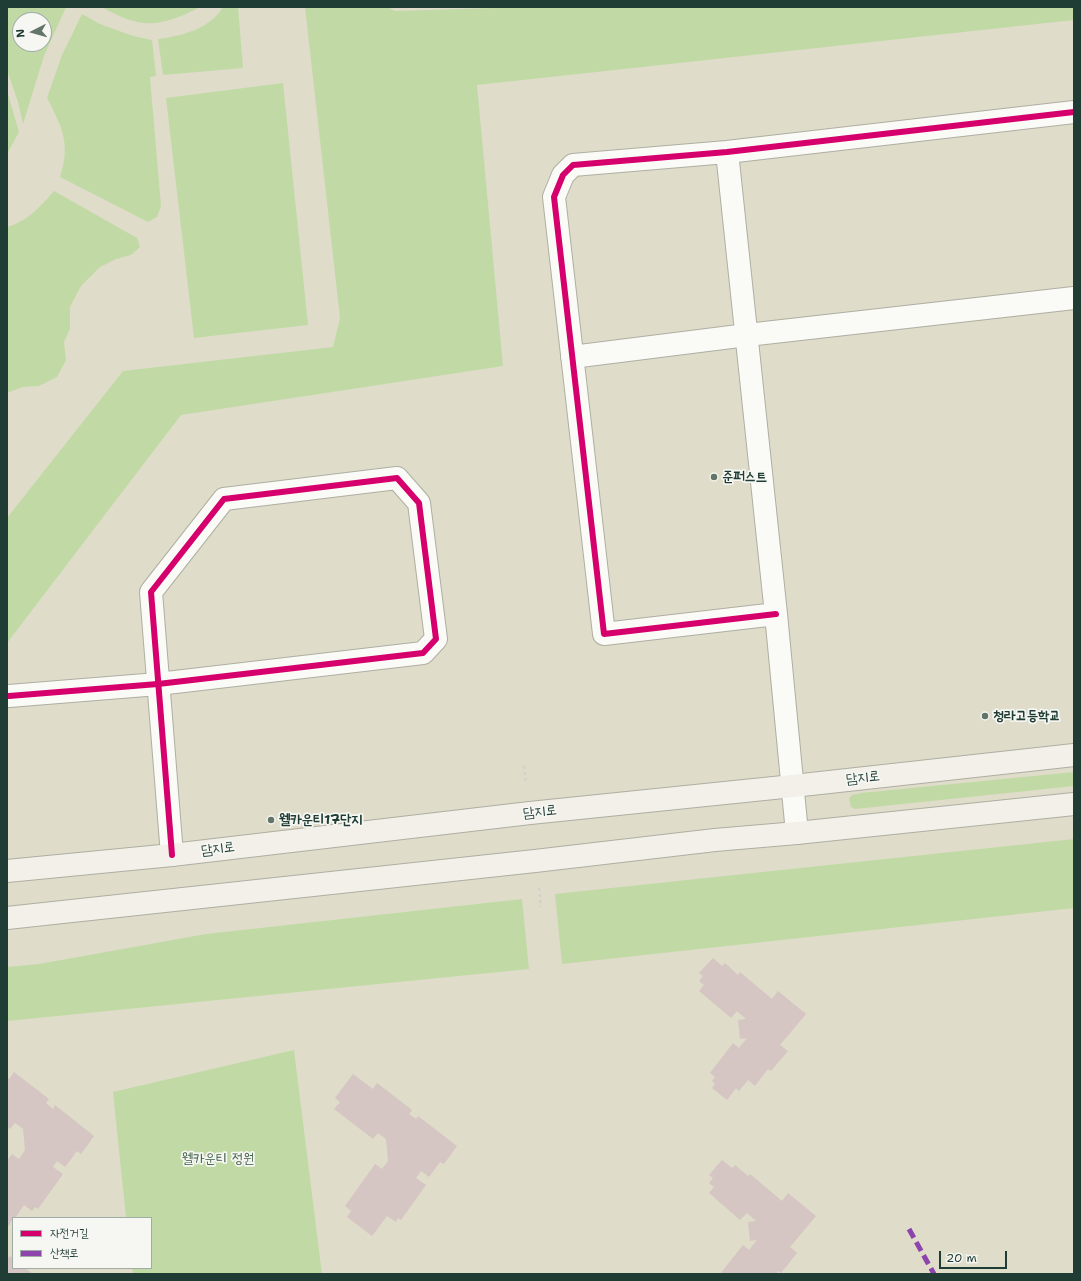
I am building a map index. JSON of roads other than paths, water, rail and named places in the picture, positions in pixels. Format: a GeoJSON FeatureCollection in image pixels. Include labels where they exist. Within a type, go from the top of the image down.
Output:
{"type":"FeatureCollection","features":[{"type":"Feature","properties":{"kind":"street"},"geometry":{"type":"LineString","coordinates":[[776,614],[604,634],[554,197],[563,175],[573,165],[728,152],[1074,112]]}},
{"type":"Feature","properties":{"kind":"street"},"geometry":{"type":"LineString","coordinates":[[728,152],[798,833]]}},
{"type":"Feature","properties":{"kind":"street"},"geometry":{"type":"LineString","coordinates":[[572,357],[747,335],[1074,298]]}},
{"type":"Feature","properties":{"kind":"street"},"geometry":{"type":"LineString","coordinates":[[9,696],[158,684],[423,653],[436,639],[419,503],[398,478],[224,499],[151,592],[158,684],[172,854]]}},
{"type":"Feature","properties":{"kind":"street","name":"담지로"},"geometry":{"type":"LineString","coordinates":[[7,871],[1074,755]]}},
{"type":"Feature","properties":{"kind":"street"},"geometry":{"type":"LineString","coordinates":[[7,918],[715,840],[798,833],[1074,804]]}},
{"type":"Feature","properties":{"kind":"place","name":"준퍼스트"},"geometry":{"type":"Point","coordinates":[714,477]}},
{"type":"Feature","properties":{"kind":"place","name":"청라고등학교"},"geometry":{"type":"Point","coordinates":[985,716]}},
{"type":"Feature","properties":{"kind":"place","name":"웰카운티17단지"},"geometry":{"type":"Point","coordinates":[271,820]}},
{"type":"Feature","properties":{"kind":"park label","name":"웰카운티 정원"},"geometry":{"type":"Point","coordinates":[218,1159]}}]}
